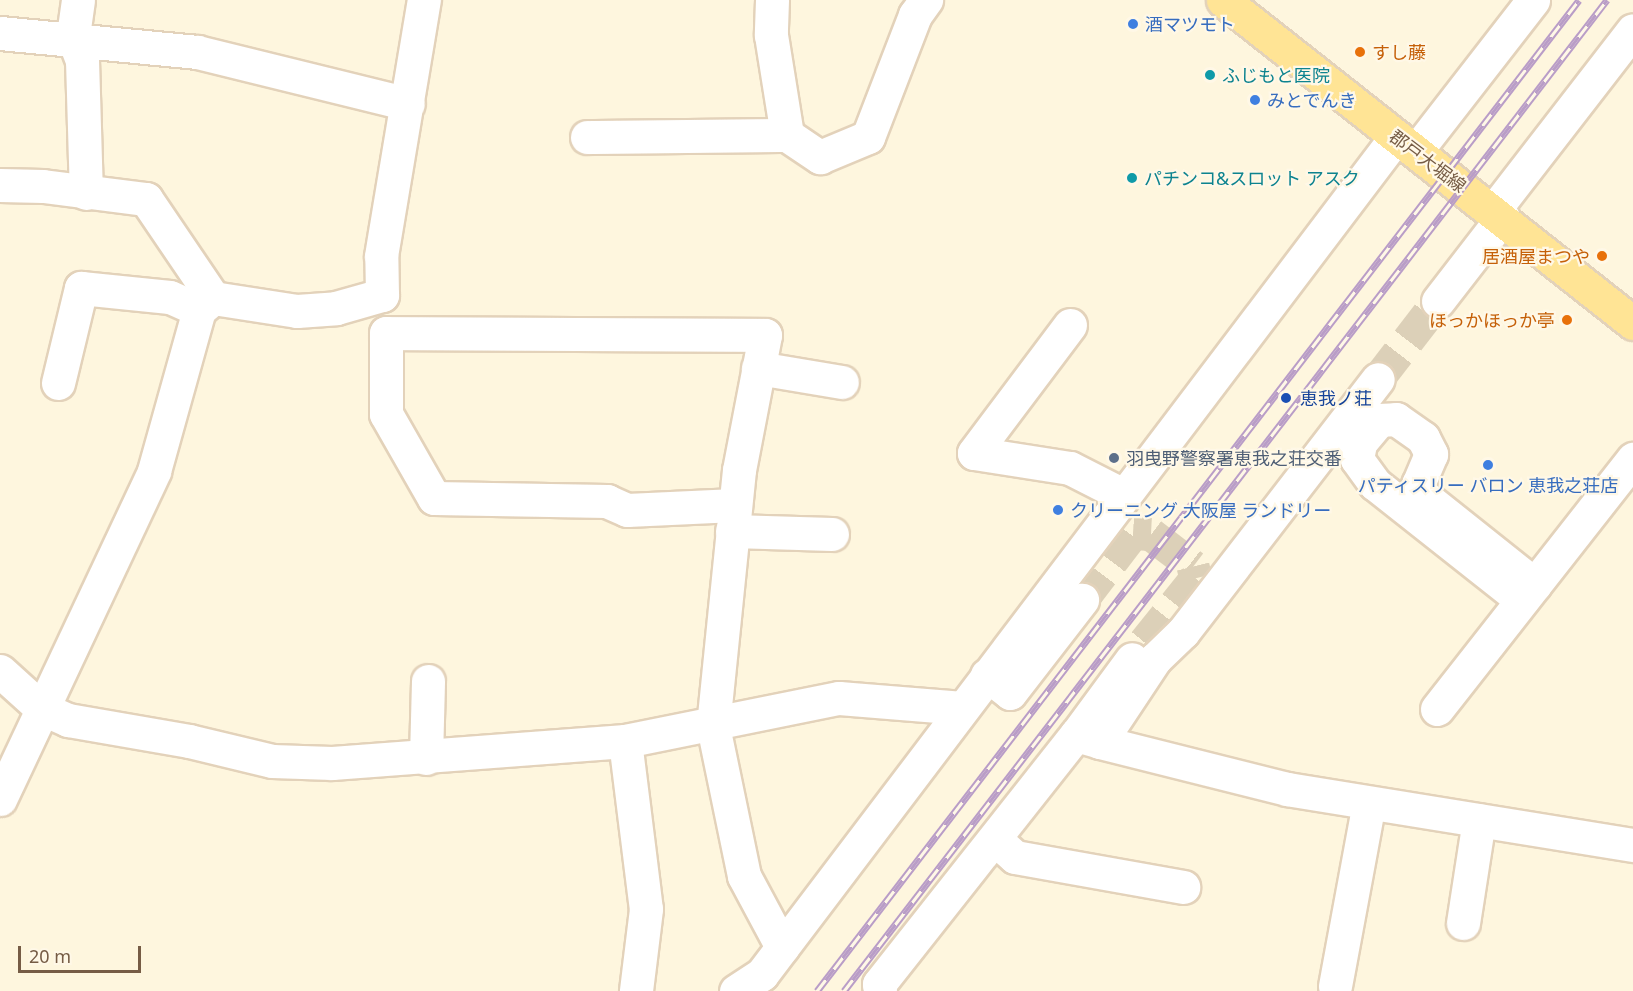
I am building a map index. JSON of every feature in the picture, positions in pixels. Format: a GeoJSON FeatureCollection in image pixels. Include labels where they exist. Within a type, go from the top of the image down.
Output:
{"type":"FeatureCollection","features":[{"type":"Feature","properties":{"kind":"main road","name":"郡戸大堀線"},"geometry":{"type":"LineString","coordinates":[[1228,2],[1633,323]]}},
{"type":"Feature","properties":{"kind":"street"},"geometry":{"type":"LineString","coordinates":[[78,0],[73,37],[82,60],[86,193]]}},
{"type":"Feature","properties":{"kind":"street"},"geometry":{"type":"LineString","coordinates":[[424,0],[381,256],[386,333],[386,414],[434,498],[607,501],[627,510],[734,518],[832,534]]}},
{"type":"Feature","properties":{"kind":"street"},"geometry":{"type":"LineString","coordinates":[[772,0],[771,35],[787,135]]}},
{"type":"Feature","properties":{"kind":"street"},"geometry":{"type":"LineString","coordinates":[[587,137],[787,135],[820,157],[868,136],[915,15],[926,0]]}},
{"type":"Feature","properties":{"kind":"street"},"geometry":{"type":"LineString","coordinates":[[736,991],[762,974],[1123,495],[1406,144],[1533,0]]}},
{"type":"Feature","properties":{"kind":"street"},"geometry":{"type":"LineString","coordinates":[[1438,301],[1498,214],[1633,30]]}},
{"type":"Feature","properties":{"kind":"street"},"geometry":{"type":"LineString","coordinates":[[0,33],[73,37],[196,52],[408,104]]}},
{"type":"Feature","properties":{"kind":"street"},"geometry":{"type":"LineString","coordinates":[[0,185],[44,186],[146,199],[206,304],[154,471],[0,799]]}},
{"type":"Feature","properties":{"kind":"street"},"geometry":{"type":"LineString","coordinates":[[58,382],[81,288],[170,297],[206,304],[297,311],[336,308],[382,295]]}},
{"type":"Feature","properties":{"kind":"street"},"geometry":{"type":"LineString","coordinates":[[1070,325],[974,453],[1070,468],[1123,495]]}},
{"type":"Feature","properties":{"kind":"street"},"geometry":{"type":"LineString","coordinates":[[386,333],[765,335],[734,518],[714,726],[744,876],[782,947]]}},
{"type":"Feature","properties":{"kind":"street"},"geometry":{"type":"LineString","coordinates":[[758,368],[842,382]]}},
{"type":"Feature","properties":{"kind":"street"},"geometry":{"type":"LineString","coordinates":[[880,991],[879,984],[996,840],[1088,738],[1155,659],[1183,632],[1378,379]]}},
{"type":"Feature","properties":{"kind":"street"},"geometry":{"type":"LineString","coordinates":[[1396,419],[1422,438],[1431,454],[1418,484],[1422,495],[1529,593],[1375,484],[1357,459],[1360,442],[1378,420],[1396,419]]}},
{"type":"Feature","properties":{"kind":"street"},"geometry":{"type":"LineString","coordinates":[[1437,709],[1633,459]]}},
{"type":"Feature","properties":{"kind":"street"},"geometry":{"type":"LineString","coordinates":[[987,675],[1010,693],[1082,600]]}},
{"type":"Feature","properties":{"kind":"street"},"geometry":{"type":"LineString","coordinates":[[1088,738],[1143,644]]}},
{"type":"Feature","properties":{"kind":"street"},"geometry":{"type":"LineString","coordinates":[[0,671],[41,708],[68,720],[272,760],[332,763],[426,758],[625,741],[714,726],[839,698],[963,708]]}},
{"type":"Feature","properties":{"kind":"street"},"geometry":{"type":"LineString","coordinates":[[426,758],[428,681]]}},
{"type":"Feature","properties":{"kind":"street"},"geometry":{"type":"LineString","coordinates":[[1088,738],[1287,789],[1633,845]]}},
{"type":"Feature","properties":{"kind":"street"},"geometry":{"type":"LineString","coordinates":[[625,741],[646,909],[644,990]]}},
{"type":"Feature","properties":{"kind":"street"},"geometry":{"type":"LineString","coordinates":[[1335,986],[1369,802]]}},
{"type":"Feature","properties":{"kind":"street"},"geometry":{"type":"LineString","coordinates":[[1463,923],[1479,820]]}},
{"type":"Feature","properties":{"kind":"street"},"geometry":{"type":"LineString","coordinates":[[996,840],[1015,857],[1183,887]]}},
{"type":"Feature","properties":{"kind":"tunnel"},"geometry":{"type":"LineString","coordinates":[[1378,379],[1438,301]]}},
{"type":"Feature","properties":{"kind":"tunnel"},"geometry":{"type":"LineString","coordinates":[[1082,600],[1133,533],[1151,534],[1193,566],[1196,578],[1143,644]]}},
{"type":"Feature","properties":{"kind":"railway"},"geometry":{"type":"LineString","coordinates":[[817,991],[1579,0]]}},
{"type":"Feature","properties":{"kind":"railway"},"geometry":{"type":"LineString","coordinates":[[844,991],[1607,0]]}},
{"type":"Feature","properties":{"kind":"place","name":"酒マツモト"},"geometry":{"type":"Point","coordinates":[1133,24]}},
{"type":"Feature","properties":{"kind":"place","name":"すし藤"},"geometry":{"type":"Point","coordinates":[1360,52]}},
{"type":"Feature","properties":{"kind":"place","name":"ふじもと医院"},"geometry":{"type":"Point","coordinates":[1210,75]}},
{"type":"Feature","properties":{"kind":"place","name":"みとでんき"},"geometry":{"type":"Point","coordinates":[1255,100]}},
{"type":"Feature","properties":{"kind":"place","name":"パチンコ&スロット アスク"},"geometry":{"type":"Point","coordinates":[1132,178]}},
{"type":"Feature","properties":{"kind":"place","name":"居酒屋まつや"},"geometry":{"type":"Point","coordinates":[1602,256]}},
{"type":"Feature","properties":{"kind":"place","name":"ほっかほっか亭"},"geometry":{"type":"Point","coordinates":[1567,320]}},
{"type":"Feature","properties":{"kind":"place","name":"恵我ノ荘"},"geometry":{"type":"Point","coordinates":[1286,398]}},
{"type":"Feature","properties":{"kind":"place","name":"羽曳野警察署恵我之荘交番"},"geometry":{"type":"Point","coordinates":[1114,458]}},
{"type":"Feature","properties":{"kind":"place","name":"パティスリー バロン 恵我之荘店"},"geometry":{"type":"Point","coordinates":[1488,465]}},
{"type":"Feature","properties":{"kind":"place","name":"クリーニング 大阪屋 ランドリー"},"geometry":{"type":"Point","coordinates":[1058,510]}}]}
